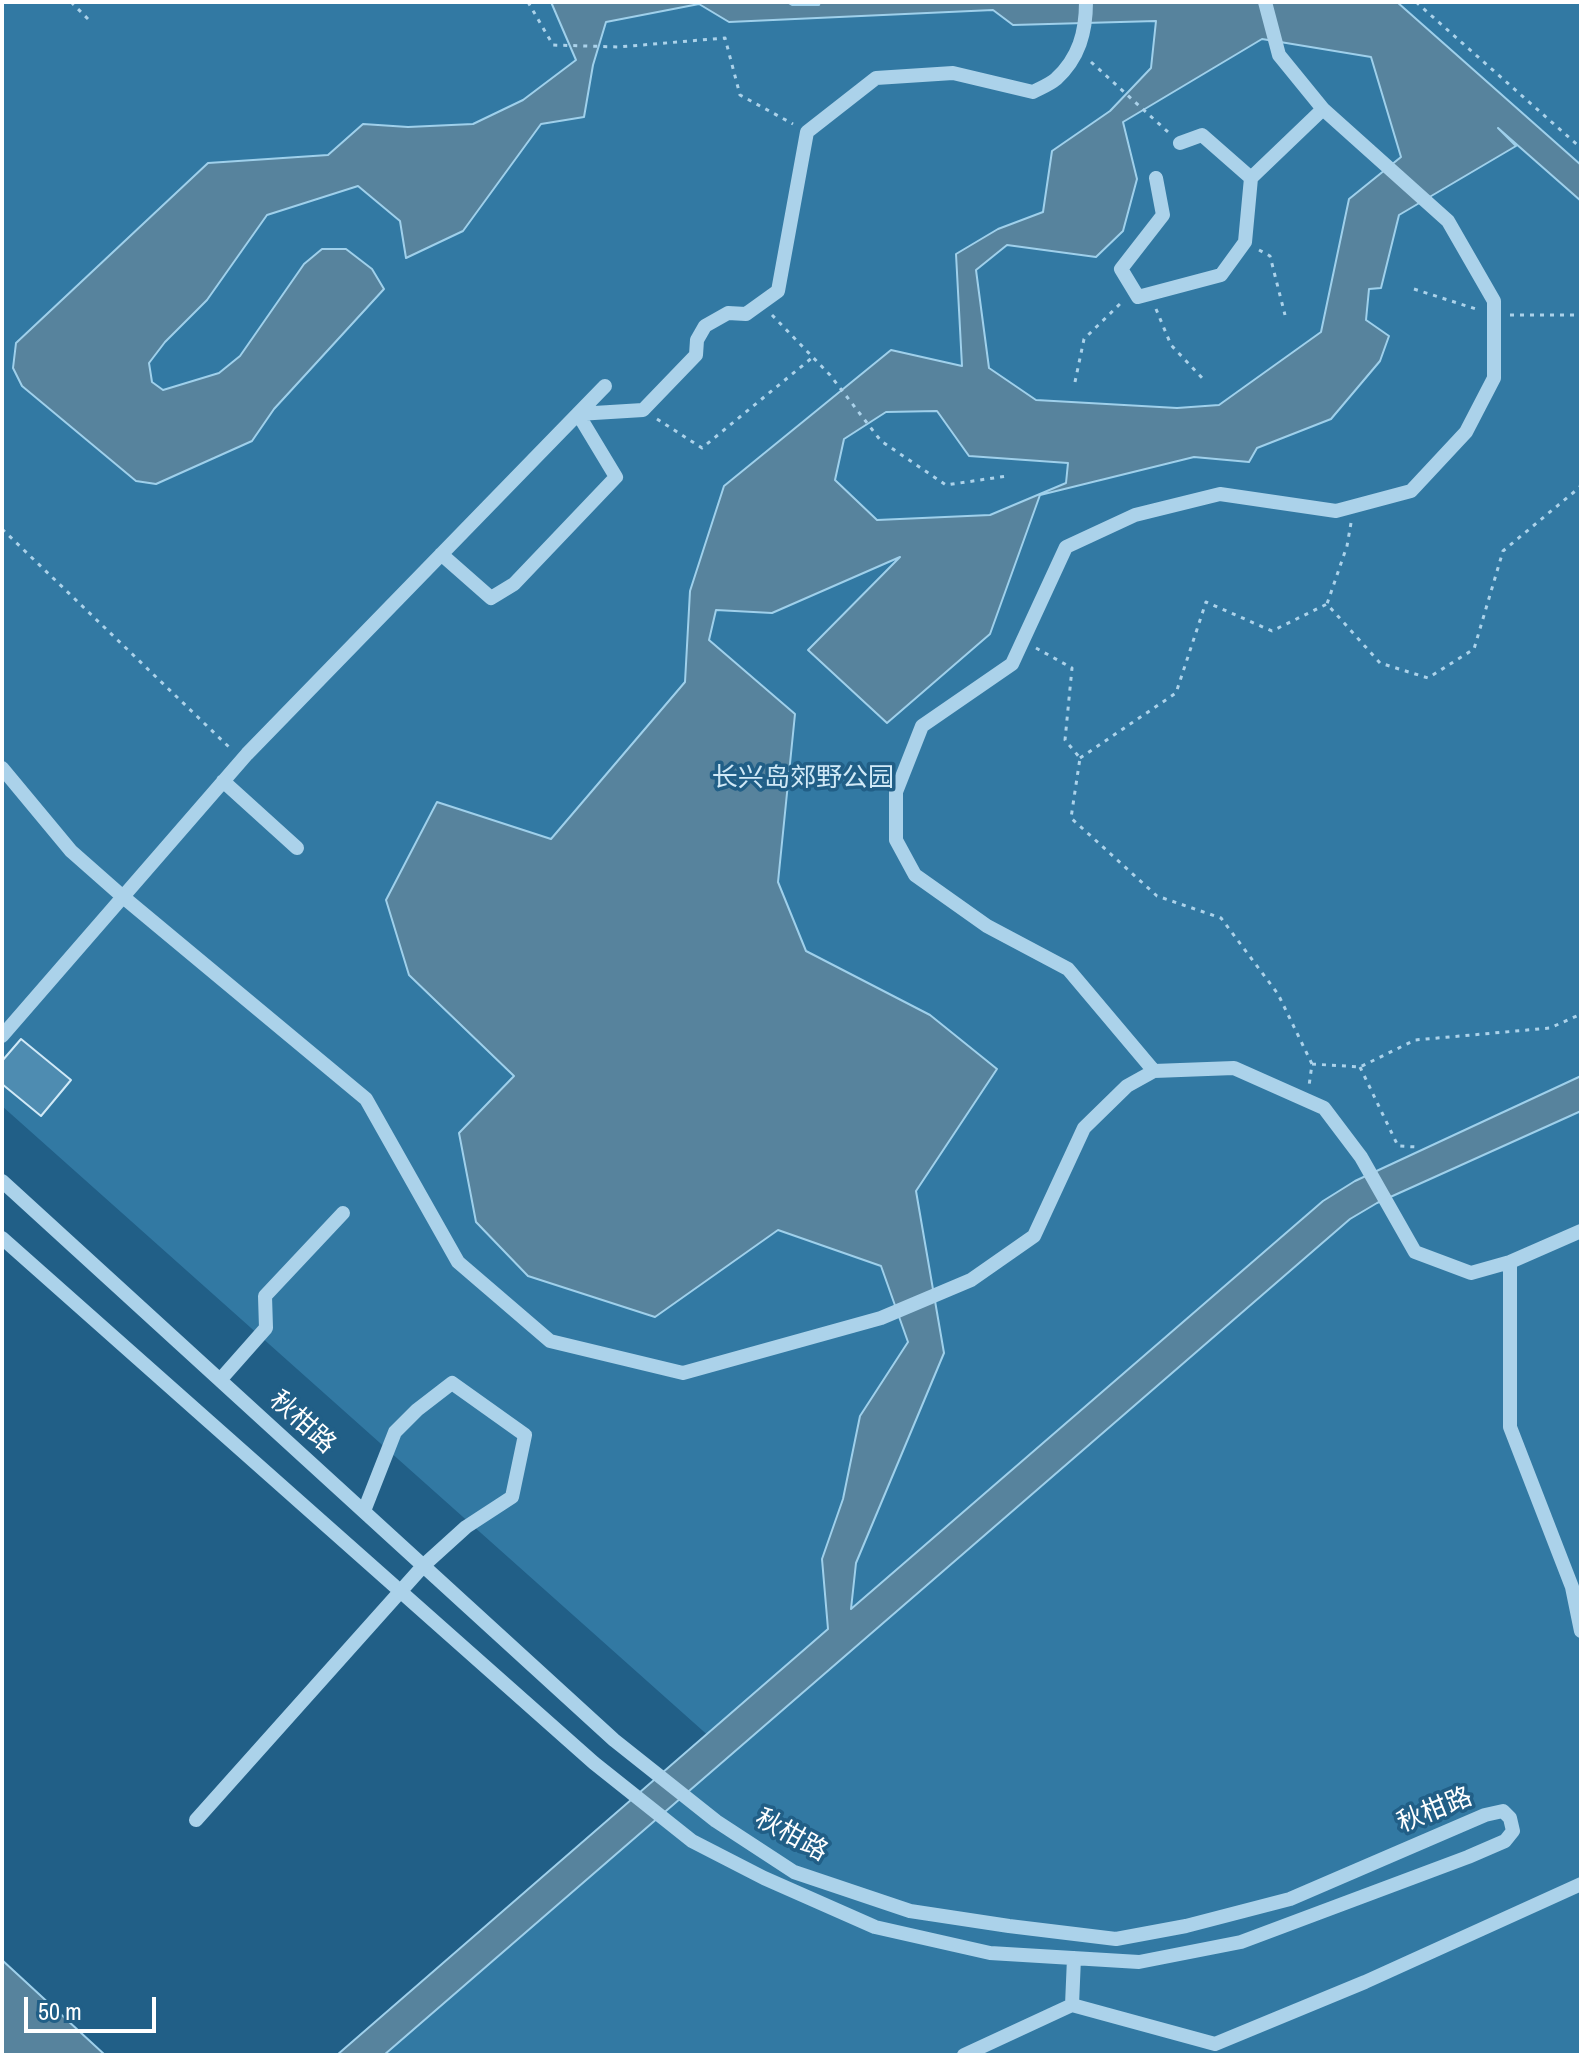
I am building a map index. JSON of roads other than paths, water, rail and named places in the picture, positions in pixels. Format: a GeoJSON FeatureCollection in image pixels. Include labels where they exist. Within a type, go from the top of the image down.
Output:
{"type":"FeatureCollection","features":[{"type":"Feature","properties":{"kind":"street"},"geometry":{"type":"LineString","coordinates":[[578,414],[643,410],[696,355],[697,340],[705,326],[728,313],[746,314],[778,291],[807,132],[876,78],[953,73],[1033,92],[1055,80],[1079,51],[1086,2]]}},
{"type":"Feature","properties":{"kind":"street"},"geometry":{"type":"LineString","coordinates":[[1154,1071],[1068,969],[987,926],[915,875],[896,840],[896,792],[922,726],[1012,664],[1066,547],[1135,515],[1220,494],[1336,511],[1411,491],[1466,432],[1494,378],[1494,301],[1448,221],[1323,109],[1279,55],[1265,2]]}},
{"type":"Feature","properties":{"kind":"street"},"geometry":{"type":"LineString","coordinates":[[1156,178],[1163,215],[1121,269],[1138,297],[1221,275],[1245,242],[1251,178],[1323,109]]}},
{"type":"Feature","properties":{"kind":"street"},"geometry":{"type":"LineString","coordinates":[[1180,143],[1202,135],[1251,178]]}},
{"type":"Feature","properties":{"kind":"street"},"geometry":{"type":"LineString","coordinates":[[2,1036],[242,759],[605,386]]}},
{"type":"Feature","properties":{"kind":"street"},"geometry":{"type":"LineString","coordinates":[[441,554],[491,598],[514,584],[616,477],[578,414]]}},
{"type":"Feature","properties":{"kind":"street"},"geometry":{"type":"LineString","coordinates":[[2,768],[71,851],[366,1099],[458,1262],[550,1341],[683,1373],[881,1318],[971,1280],[1034,1236],[1084,1128],[1127,1086],[1154,1071],[1234,1068],[1324,1108],[1368,1170],[1415,1252],[1471,1273],[1510,1262],[1581,1231]]}},
{"type":"Feature","properties":{"kind":"street"},"geometry":{"type":"LineString","coordinates":[[223,781],[297,848]]}},
{"type":"Feature","properties":{"kind":"street","name":"秋柑路"},"geometry":{"type":"LineString","coordinates":[[2,1181],[614,1740],[716,1821],[794,1872],[910,1911],[1116,1939],[1186,1926],[1290,1899],[1485,1815],[1503,1811],[1510,1818],[1513,1831],[1505,1841],[1454,1863],[1241,1942],[1139,1962],[990,1953],[875,1927],[764,1878],[692,1841],[594,1763],[2,1238]]}},
{"type":"Feature","properties":{"kind":"street"},"geometry":{"type":"LineString","coordinates":[[220,1380],[266,1328],[265,1296],[343,1213]]}},
{"type":"Feature","properties":{"kind":"street"},"geometry":{"type":"LineString","coordinates":[[1510,1262],[1510,1427],[1572,1587],[1581,1631]]}},
{"type":"Feature","properties":{"kind":"street"},"geometry":{"type":"LineString","coordinates":[[196,1820],[424,1565],[466,1527],[512,1497],[525,1435],[452,1383],[395,1432],[364,1511]]}},
{"type":"Feature","properties":{"kind":"street"},"geometry":{"type":"LineString","coordinates":[[964,2055],[1072,2005],[1215,2044],[1365,1982],[1581,1884]]}},
{"type":"Feature","properties":{"kind":"street"},"geometry":{"type":"LineString","coordinates":[[1072,2005],[1074,1958]]}},
{"type":"Feature","properties":{"kind":"park label","name":"长兴岛郊野公园"},"geometry":{"type":"Point","coordinates":[803,779]}}]}
